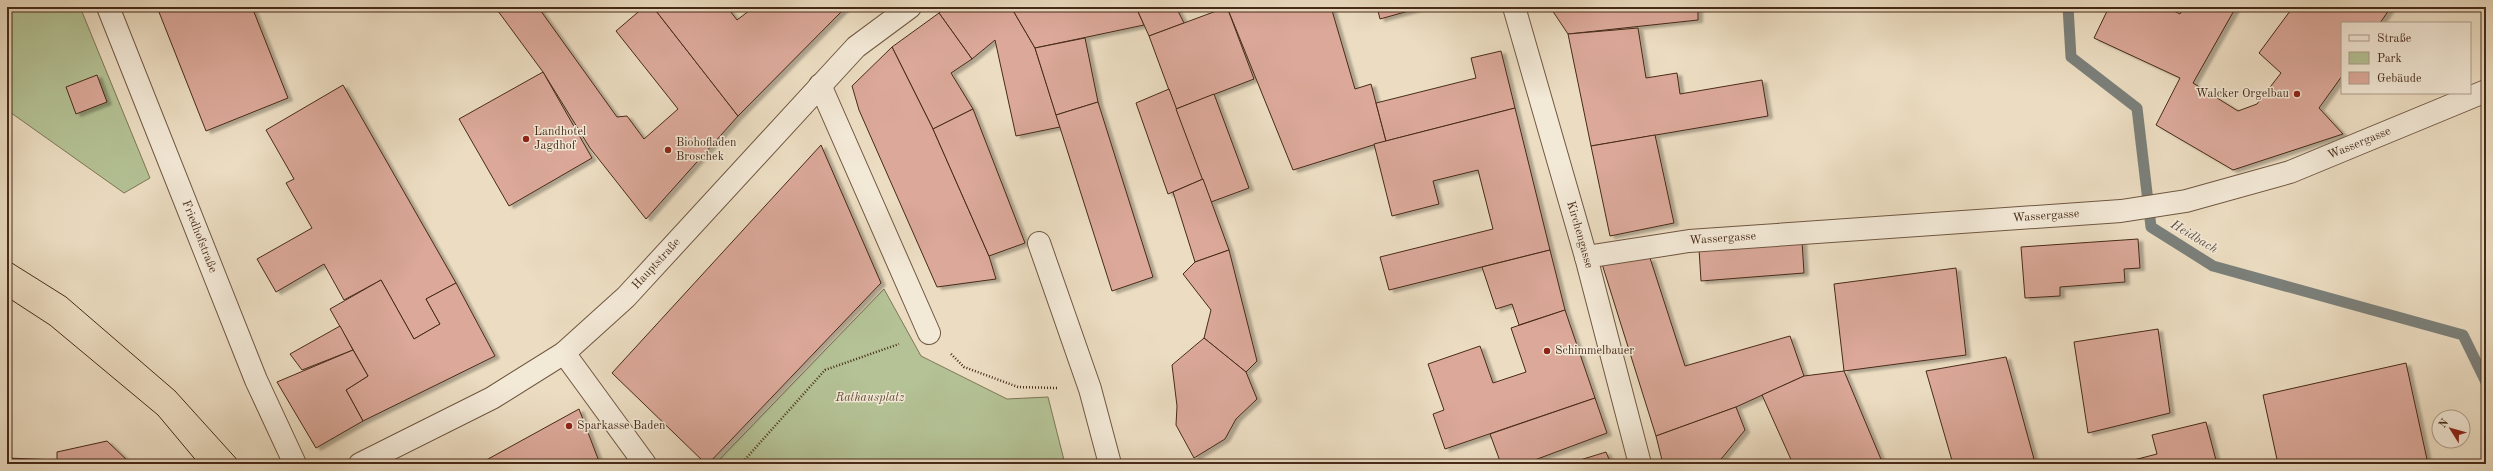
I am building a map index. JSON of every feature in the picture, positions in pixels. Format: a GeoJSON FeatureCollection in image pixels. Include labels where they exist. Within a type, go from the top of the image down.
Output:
{"type":"FeatureCollection","features":[{"type":"Feature","properties":{"kind":"street","name":"Friedhofstraße"},"geometry":{"type":"LineString","coordinates":[[108,7],[256,380],[295,464]]}},
{"type":"Feature","properties":{"kind":"street","name":"Hauptstraße"},"geometry":{"type":"LineString","coordinates":[[360,464],[492,398],[564,353],[626,297],[856,47],[910,7]]}},
{"type":"Feature","properties":{"kind":"street","name":"Kirchengasse"},"geometry":{"type":"LineString","coordinates":[[1514,7],[1586,257],[1640,464]]}},
{"type":"Feature","properties":{"kind":"street"},"geometry":{"type":"LineString","coordinates":[[820,85],[929,333]]}},
{"type":"Feature","properties":{"kind":"street","name":"Wassergasse"},"geometry":{"type":"LineString","coordinates":[[1586,257],[1689,242],[2121,211],[2186,201],[2290,172],[2486,91]]}},
{"type":"Feature","properties":{"kind":"street"},"geometry":{"type":"LineString","coordinates":[[1039,243],[1090,389],[1110,464]]}},
{"type":"Feature","properties":{"kind":"street"},"geometry":{"type":"LineString","coordinates":[[564,353],[645,464]]}},
{"type":"Feature","properties":{"kind":"path"},"geometry":{"type":"LineString","coordinates":[[741,464],[824,370],[929,333],[964,367],[1018,387],[1090,389]]}},
{"type":"Feature","properties":{"kind":"green space"},"geometry":{"type":"Polygon","coordinates":[[[7,7],[80,7],[150,178],[124,193],[7,110],[7,7]]]}},
{"type":"Feature","properties":{"kind":"green space","name":"Rathausplatz"},"geometry":{"type":"Polygon","coordinates":[[[884,289],[921,356],[1007,399],[1048,397],[1065,464],[715,464],[884,289]]]}},
{"type":"Feature","properties":{"kind":"building"},"geometry":{"type":"Polygon","coordinates":[[[157,7],[252,7],[288,98],[206,131],[157,7]]]}},
{"type":"Feature","properties":{"kind":"building"},"geometry":{"type":"Polygon","coordinates":[[[495,7],[538,7],[617,117],[627,116],[644,139],[678,109],[616,31],[644,7],[653,7],[738,116],[646,219],[590,148],[543,72],[495,7]]]}},
{"type":"Feature","properties":{"kind":"building"},"geometry":{"type":"Polygon","coordinates":[[[653,7],[727,7],[737,20],[754,7],[765,7],[770,12],[774,7],[846,7],[738,116],[653,7]]]}},
{"type":"Feature","properties":{"kind":"building"},"geometry":{"type":"Polygon","coordinates":[[[947,7],[1011,7],[1035,48],[1060,127],[1016,136],[995,40],[972,59],[939,13],[947,7]]]}},
{"type":"Feature","properties":{"kind":"building"},"geometry":{"type":"Polygon","coordinates":[[[1011,7],[1136,7],[1144,25],[1035,48],[1011,7]]]}},
{"type":"Feature","properties":{"kind":"building"},"geometry":{"type":"Polygon","coordinates":[[[1136,7],[1176,7],[1184,23],[1149,36],[1136,7]]]}},
{"type":"Feature","properties":{"kind":"building"},"geometry":{"type":"Polygon","coordinates":[[[1227,7],[1254,79],[1176,109],[1149,36],[1227,7]]]}},
{"type":"Feature","properties":{"kind":"building"},"geometry":{"type":"Polygon","coordinates":[[[1227,7],[1331,7],[1355,89],[1371,84],[1386,141],[1293,170],[1227,7]]]}},
{"type":"Feature","properties":{"kind":"building"},"geometry":{"type":"Polygon","coordinates":[[[1377,7],[1423,7],[1380,19],[1377,7]]]}},
{"type":"Feature","properties":{"kind":"building"},"geometry":{"type":"Polygon","coordinates":[[[1550,7],[1698,7],[1698,20],[1568,34],[1550,7]]]}},
{"type":"Feature","properties":{"kind":"building","name":"Walcker Orgelbau"},"geometry":{"type":"Polygon","coordinates":[[[2109,7],[2166,7],[2180,14],[2183,7],[2236,7],[2193,83],[2238,111],[2257,104],[2281,73],[2259,53],[2293,7],[2391,7],[2381,22],[2341,22],[2341,77],[2319,108],[2343,134],[2233,170],[2156,125],[2180,78],[2094,38],[2109,7]]]}},
{"type":"Feature","properties":{"kind":"building"},"geometry":{"type":"Polygon","coordinates":[[[939,13],[972,59],[951,73],[973,109],[933,129],[892,47],[939,13]]]}},
{"type":"Feature","properties":{"kind":"building"},"geometry":{"type":"Polygon","coordinates":[[[1638,28],[1646,78],[1677,73],[1680,94],[1762,80],[1768,116],[1591,146],[1568,34],[1638,28]]]}},
{"type":"Feature","properties":{"kind":"building"},"geometry":{"type":"Polygon","coordinates":[[[1085,38],[1098,102],[1056,115],[1035,48],[1085,38]]]}},
{"type":"Feature","properties":{"kind":"building"},"geometry":{"type":"Polygon","coordinates":[[[892,47],[933,129],[989,256],[996,279],[937,287],[859,110],[852,86],[892,47]]]}},
{"type":"Feature","properties":{"kind":"building"},"geometry":{"type":"Polygon","coordinates":[[[1501,51],[1515,108],[1386,141],[1376,103],[1476,78],[1471,58],[1501,51]]]}},
{"type":"Feature","properties":{"kind":"building","name":"Landhotel Jagdhof"},"geometry":{"type":"Polygon","coordinates":[[[543,72],[592,158],[509,206],[459,119],[543,72]]]}},
{"type":"Feature","properties":{"kind":"building"},"geometry":{"type":"Polygon","coordinates":[[[97,75],[107,102],[76,114],[66,87],[97,75]]]}},
{"type":"Feature","properties":{"kind":"building"},"geometry":{"type":"Polygon","coordinates":[[[343,85],[456,283],[426,299],[440,324],[414,339],[381,280],[344,300],[324,264],[276,292],[257,259],[312,228],[286,183],[294,179],[266,130],[343,85]]]}},
{"type":"Feature","properties":{"kind":"building"},"geometry":{"type":"Polygon","coordinates":[[[1169,89],[1203,179],[1168,194],[1136,103],[1169,89]]]}},
{"type":"Feature","properties":{"kind":"building"},"geometry":{"type":"Polygon","coordinates":[[[1214,94],[1249,188],[1211,202],[1176,109],[1214,94]]]}},
{"type":"Feature","properties":{"kind":"building"},"geometry":{"type":"Polygon","coordinates":[[[1098,102],[1153,277],[1112,291],[1056,115],[1098,102]]]}},
{"type":"Feature","properties":{"kind":"building"},"geometry":{"type":"Polygon","coordinates":[[[1515,108],[1550,250],[1389,290],[1380,257],[1493,229],[1478,170],[1433,181],[1439,204],[1392,216],[1374,144],[1515,108]]]}},
{"type":"Feature","properties":{"kind":"building"},"geometry":{"type":"Polygon","coordinates":[[[973,109],[1025,243],[989,256],[933,129],[973,109]]]}},
{"type":"Feature","properties":{"kind":"building"},"geometry":{"type":"Polygon","coordinates":[[[1655,135],[1674,223],[1610,236],[1591,146],[1655,135]]]}},
{"type":"Feature","properties":{"kind":"building"},"geometry":{"type":"Polygon","coordinates":[[[821,145],[881,283],[708,464],[706,464],[612,373],[821,145]]]}},
{"type":"Feature","properties":{"kind":"building"},"geometry":{"type":"Polygon","coordinates":[[[1203,179],[1229,250],[1195,262],[1173,192],[1203,179]]]}},
{"type":"Feature","properties":{"kind":"building"},"geometry":{"type":"Polygon","coordinates":[[[2138,239],[2140,268],[2124,269],[2125,282],[2060,287],[2060,296],[2025,298],[2021,247],[2138,239]]]}},
{"type":"Feature","properties":{"kind":"building"},"geometry":{"type":"Polygon","coordinates":[[[1802,241],[1804,273],[1701,281],[1699,249],[1802,241]]]}},
{"type":"Feature","properties":{"kind":"building"},"geometry":{"type":"Polygon","coordinates":[[[1229,250],[1257,361],[1246,372],[1204,338],[1211,310],[1183,274],[1195,262],[1229,250]]]}},
{"type":"Feature","properties":{"kind":"building"},"geometry":{"type":"Polygon","coordinates":[[[1550,250],[1565,310],[1519,325],[1512,304],[1496,309],[1482,267],[1550,250]]]}},
{"type":"Feature","properties":{"kind":"building"},"geometry":{"type":"Polygon","coordinates":[[[1650,258],[1685,366],[1790,336],[1804,376],[1736,407],[1656,436],[1602,264],[1650,258]]]}},
{"type":"Feature","properties":{"kind":"building"},"geometry":{"type":"Polygon","coordinates":[[[1956,268],[1966,355],[1844,371],[1834,284],[1956,268]]]}},
{"type":"Feature","properties":{"kind":"building"},"geometry":{"type":"Polygon","coordinates":[[[381,280],[414,339],[440,324],[426,299],[456,283],[495,356],[363,421],[346,390],[368,376],[330,309],[381,280]]]}},
{"type":"Feature","properties":{"kind":"building"},"geometry":{"type":"Polygon","coordinates":[[[1565,310],[1595,398],[1445,449],[1433,414],[1444,410],[1428,364],[1480,346],[1493,383],[1526,372],[1511,328],[1565,310]]]}},
{"type":"Feature","properties":{"kind":"building"},"geometry":{"type":"Polygon","coordinates":[[[340,326],[353,350],[302,370],[290,354],[340,326]]]}},
{"type":"Feature","properties":{"kind":"building"},"geometry":{"type":"Polygon","coordinates":[[[2158,329],[2170,413],[2088,433],[2074,342],[2158,329]]]}},
{"type":"Feature","properties":{"kind":"building"},"geometry":{"type":"Polygon","coordinates":[[[1204,338],[1246,372],[1257,399],[1236,419],[1225,439],[1194,458],[1176,425],[1177,406],[1172,365],[1204,338]]]}},
{"type":"Feature","properties":{"kind":"building"},"geometry":{"type":"Polygon","coordinates":[[[353,350],[368,376],[346,390],[363,421],[316,448],[277,382],[353,350]]]}},
{"type":"Feature","properties":{"kind":"building"},"geometry":{"type":"Polygon","coordinates":[[[2006,357],[2034,459],[2016,464],[1953,464],[1926,371],[2006,357]]]}},
{"type":"Feature","properties":{"kind":"building"},"geometry":{"type":"Polygon","coordinates":[[[2406,363],[2428,464],[2278,464],[2263,395],[2406,363]]]}},
{"type":"Feature","properties":{"kind":"building"},"geometry":{"type":"Polygon","coordinates":[[[1844,371],[1883,464],[1793,464],[1762,395],[1804,376],[1844,371]]]}},
{"type":"Feature","properties":{"kind":"building"},"geometry":{"type":"Polygon","coordinates":[[[1595,398],[1607,433],[1524,464],[1501,464],[1490,434],[1595,398]]]}},
{"type":"Feature","properties":{"kind":"building"},"geometry":{"type":"Polygon","coordinates":[[[1736,407],[1745,430],[1717,464],[1663,464],[1656,436],[1736,407]]]}},
{"type":"Feature","properties":{"kind":"building"},"geometry":{"type":"Polygon","coordinates":[[[579,409],[600,464],[479,464],[579,409]]]}},
{"type":"Feature","properties":{"kind":"building"},"geometry":{"type":"Polygon","coordinates":[[[2206,422],[2217,464],[2118,464],[2157,454],[2152,435],[2206,422]]]}},
{"type":"Feature","properties":{"kind":"building"},"geometry":{"type":"Polygon","coordinates":[[[107,441],[131,464],[57,464],[57,452],[107,441]]]}},
{"type":"Feature","properties":{"kind":"building"},"geometry":{"type":"Polygon","coordinates":[[[1606,452],[1611,464],[1567,464],[1606,452]]]}},
{"type":"Feature","properties":{"kind":"building"},"geometry":{"type":"Polygon","coordinates":[[[7,458],[57,460],[57,464],[7,464],[7,458]]]}},
{"type":"Feature","properties":{"kind":"waterway","name":"Heidbach"},"geometry":{"type":"LineString","coordinates":[[2068,7],[2071,57],[2137,108],[2151,227],[2213,266],[2463,335],[2486,382]]}},
{"type":"Feature","properties":{"kind":"tram line"},"geometry":{"type":"LineString","coordinates":[[7,260],[66,297],[175,391],[241,464]]}},
{"type":"Feature","properties":{"kind":"tram line"},"geometry":{"type":"LineString","coordinates":[[7,297],[50,325],[158,415],[199,464]]}},
{"type":"Feature","properties":{"kind":"place","name":"Walcker Orgelbau"},"geometry":{"type":"Point","coordinates":[2297,94]}},
{"type":"Feature","properties":{"kind":"place","name":"Landhotel Jagdhof"},"geometry":{"type":"Point","coordinates":[526,139]}},
{"type":"Feature","properties":{"kind":"place","name":"Biohofladen Broschek"},"geometry":{"type":"Point","coordinates":[668,150]}},
{"type":"Feature","properties":{"kind":"place","name":"Schimmelbauer"},"geometry":{"type":"Point","coordinates":[1547,351]}},
{"type":"Feature","properties":{"kind":"place","name":"Sparkasse Baden"},"geometry":{"type":"Point","coordinates":[569,426]}}]}
